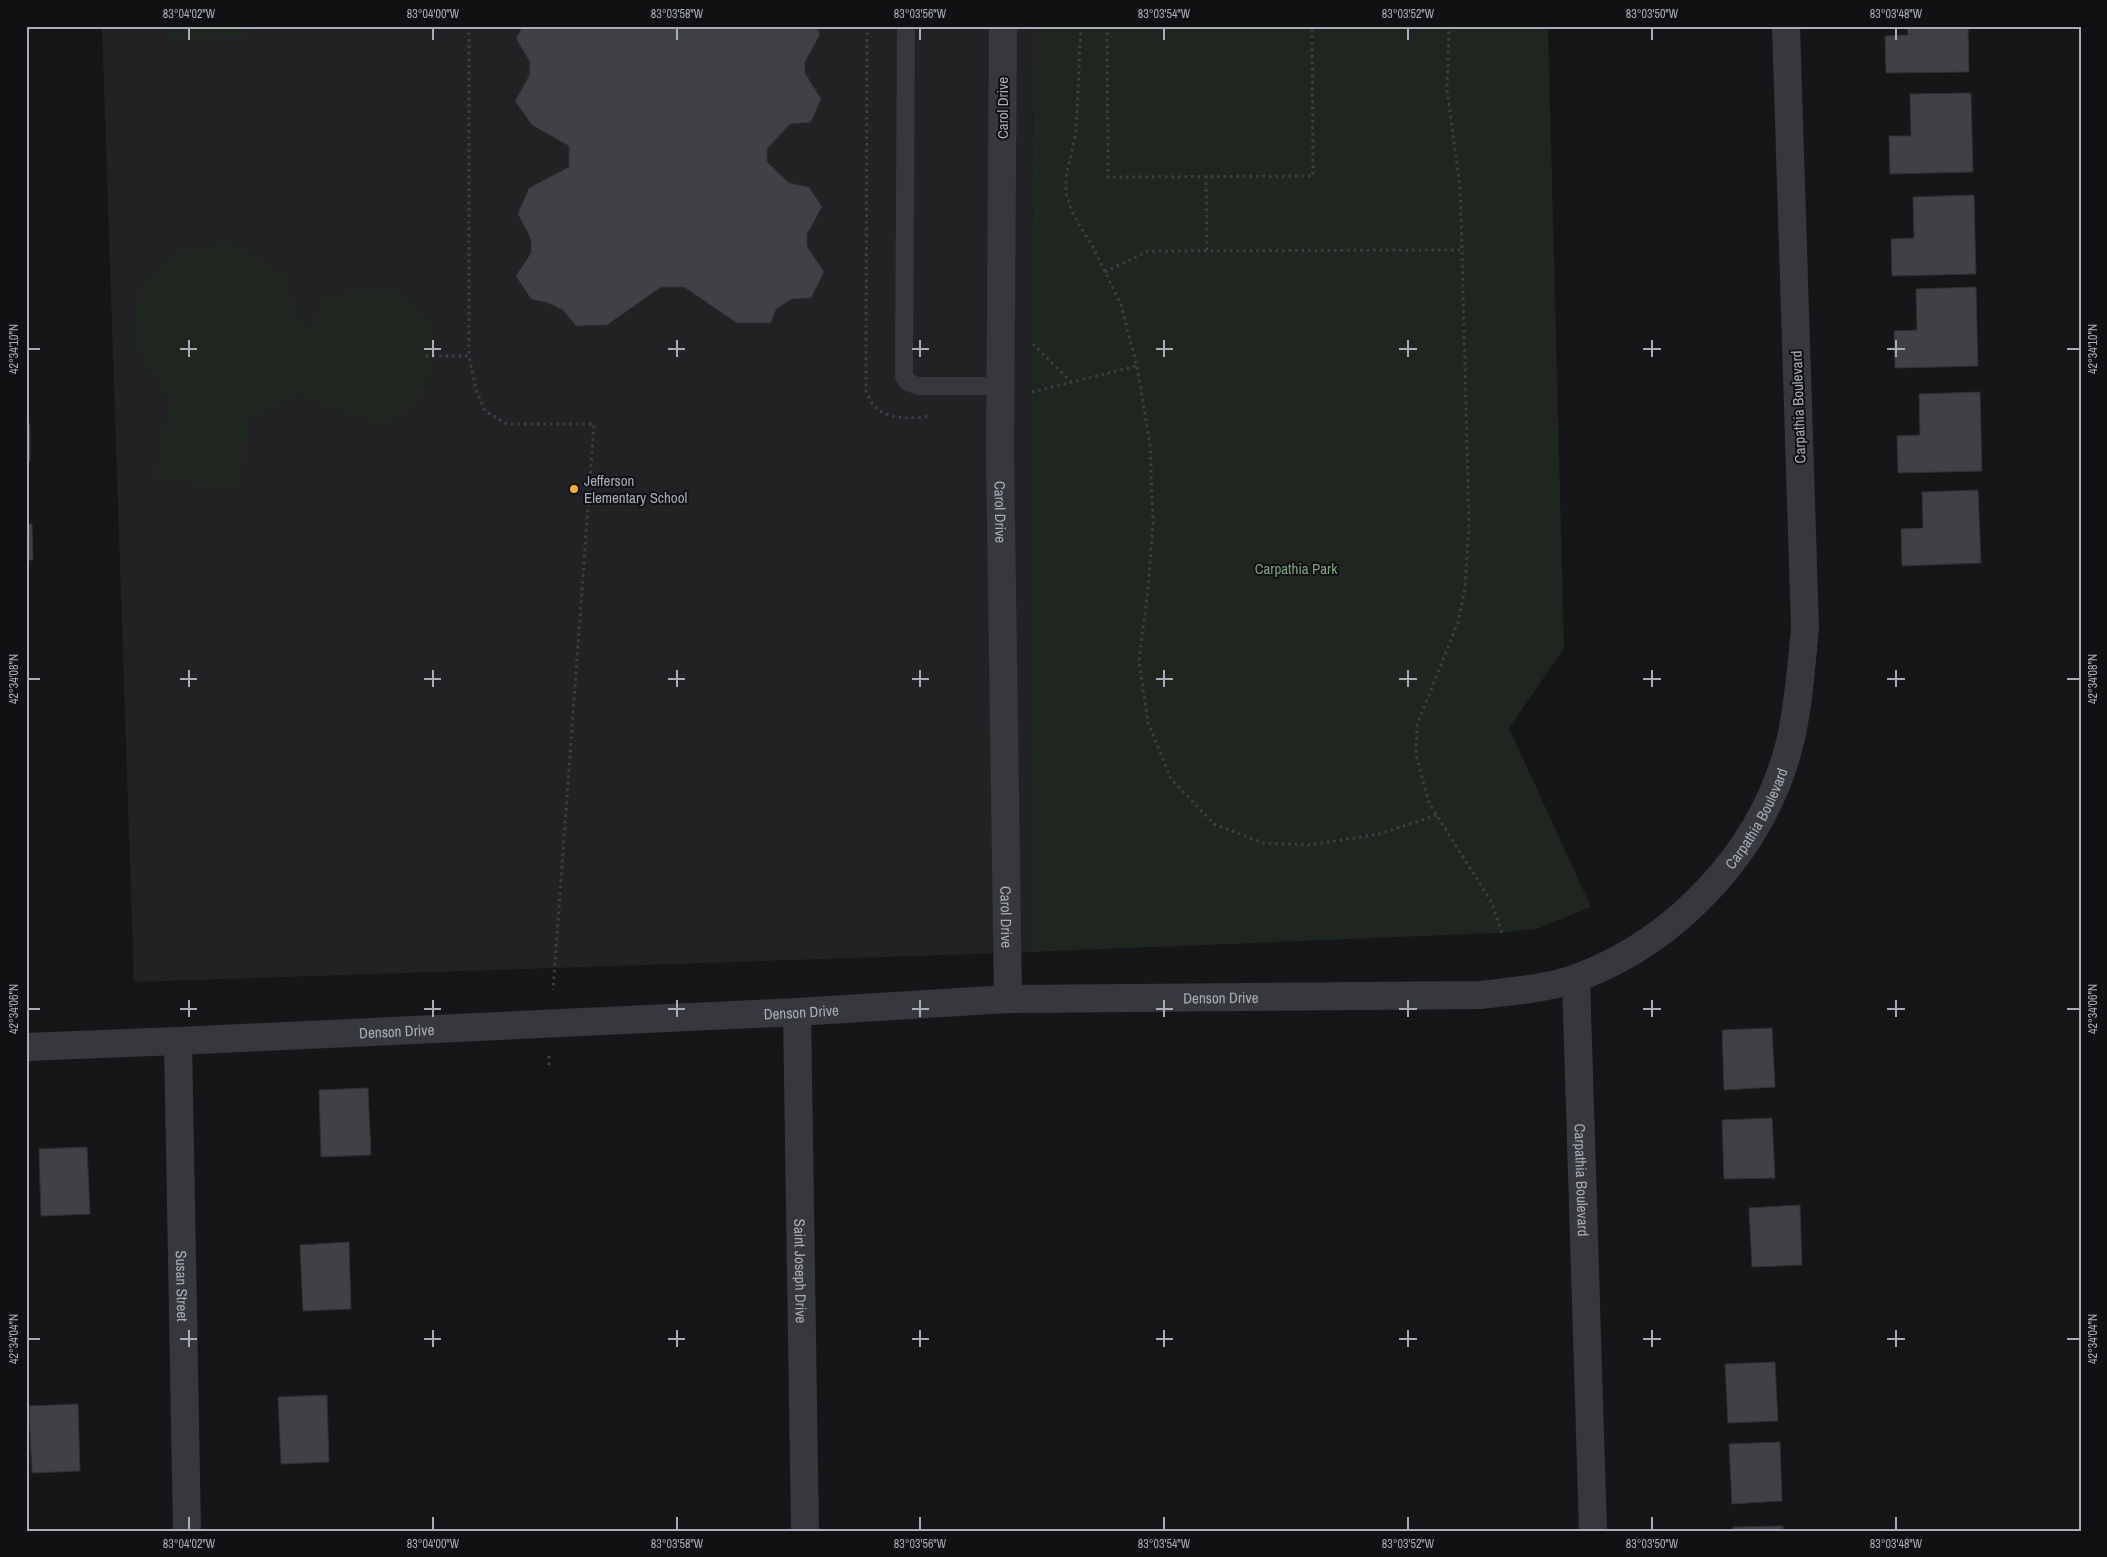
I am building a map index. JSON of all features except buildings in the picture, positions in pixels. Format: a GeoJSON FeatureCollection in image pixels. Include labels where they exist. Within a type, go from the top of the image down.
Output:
{"type":"FeatureCollection","features":[{"type":"Feature","properties":{"kind":"street","name":"Carol Drive"},"geometry":{"type":"LineString","coordinates":[[1003,26],[1000,454],[1008,999]]}},
{"type":"Feature","properties":{"kind":"street","name":"Carpathia Boulevard"},"geometry":{"type":"LineString","coordinates":[[1593,1531],[1576,978],[1620,959],[1656,936],[1693,904],[1720,875],[1756,826],[1776,786],[1792,733],[1798,704],[1805,629],[1786,26]]}},
{"type":"Feature","properties":{"kind":"street","name":"Denson Drive"},"geometry":{"type":"LineString","coordinates":[[26,1047],[178,1042],[797,1012],[1008,999],[1480,995],[1536,989],[1576,978]]}},
{"type":"Feature","properties":{"kind":"street","name":"Saint Joseph Drive"},"geometry":{"type":"LineString","coordinates":[[797,1012],[805,1531]]}},
{"type":"Feature","properties":{"kind":"street","name":"Susan Street"},"geometry":{"type":"LineString","coordinates":[[178,1042],[187,1531]]}},
{"type":"Feature","properties":{"kind":"lane"},"geometry":{"type":"LineString","coordinates":[[906,26],[904,376],[908,382],[918,386],[1000,395]]}},
{"type":"Feature","properties":{"kind":"path"},"geometry":{"type":"LineString","coordinates":[[469,26],[469,356],[476,390],[485,411],[507,424],[594,424],[555,978],[548,1023],[549,1065]]}},
{"type":"Feature","properties":{"kind":"path"},"geometry":{"type":"LineString","coordinates":[[1080,26],[1076,132],[1066,177],[1066,193],[1072,212],[1094,249],[1121,305],[1137,366],[1150,445],[1153,522],[1148,591],[1139,660],[1148,722],[1171,779],[1214,824],[1263,842],[1310,846],[1378,834],[1437,815]]}},
{"type":"Feature","properties":{"kind":"path"},"geometry":{"type":"LineString","coordinates":[[1107,26],[1108,177],[1313,176],[1312,26]]}},
{"type":"Feature","properties":{"kind":"path"},"geometry":{"type":"LineString","coordinates":[[1446,26],[1449,32],[1447,89],[1460,187],[1469,525],[1465,588],[1458,622],[1417,725],[1416,755],[1430,803],[1492,902],[1503,936]]}},
{"type":"Feature","properties":{"kind":"path"},"geometry":{"type":"LineString","coordinates":[[1206,176],[1207,251]]}},
{"type":"Feature","properties":{"kind":"path"},"geometry":{"type":"LineString","coordinates":[[1105,272],[1148,251],[1462,250]]}},
{"type":"Feature","properties":{"kind":"path"},"geometry":{"type":"LineString","coordinates":[[1001,336],[1026,337],[1072,382]]}},
{"type":"Feature","properties":{"kind":"path"},"geometry":{"type":"LineString","coordinates":[[426,356],[469,356]]}},
{"type":"Feature","properties":{"kind":"path"},"geometry":{"type":"LineString","coordinates":[[1000,395],[1026,394],[1137,366]]}},
{"type":"Feature","properties":{"kind":"shaded area","name":"Jefferson Elementary School"},"geometry":{"type":"Polygon","coordinates":[[[102,26],[1033,26],[1030,952],[134,982],[102,26]]]}},
{"type":"Feature","properties":{"kind":"green space"},"geometry":{"type":"Polygon","coordinates":[[[168,26],[254,26],[254,35],[168,40],[168,26]]]}},
{"type":"Feature","properties":{"kind":"green space","name":"Carpathia Park"},"geometry":{"type":"Polygon","coordinates":[[[1033,26],[1548,26],[1564,648],[1509,728],[1591,907],[1537,929],[1497,933],[1030,952],[1033,26]]]}},
{"type":"Feature","properties":{"kind":"green space"},"geometry":{"type":"Polygon","coordinates":[[[230,242],[285,274],[306,336],[324,297],[355,291],[397,291],[432,324],[434,363],[420,401],[387,426],[334,410],[301,394],[249,419],[241,490],[152,479],[170,401],[132,344],[138,290],[177,252],[230,242]]]}},
{"type":"Feature","properties":{"kind":"place","name":"Jefferson Elementary School"},"geometry":{"type":"Point","coordinates":[574,489]}}]}
